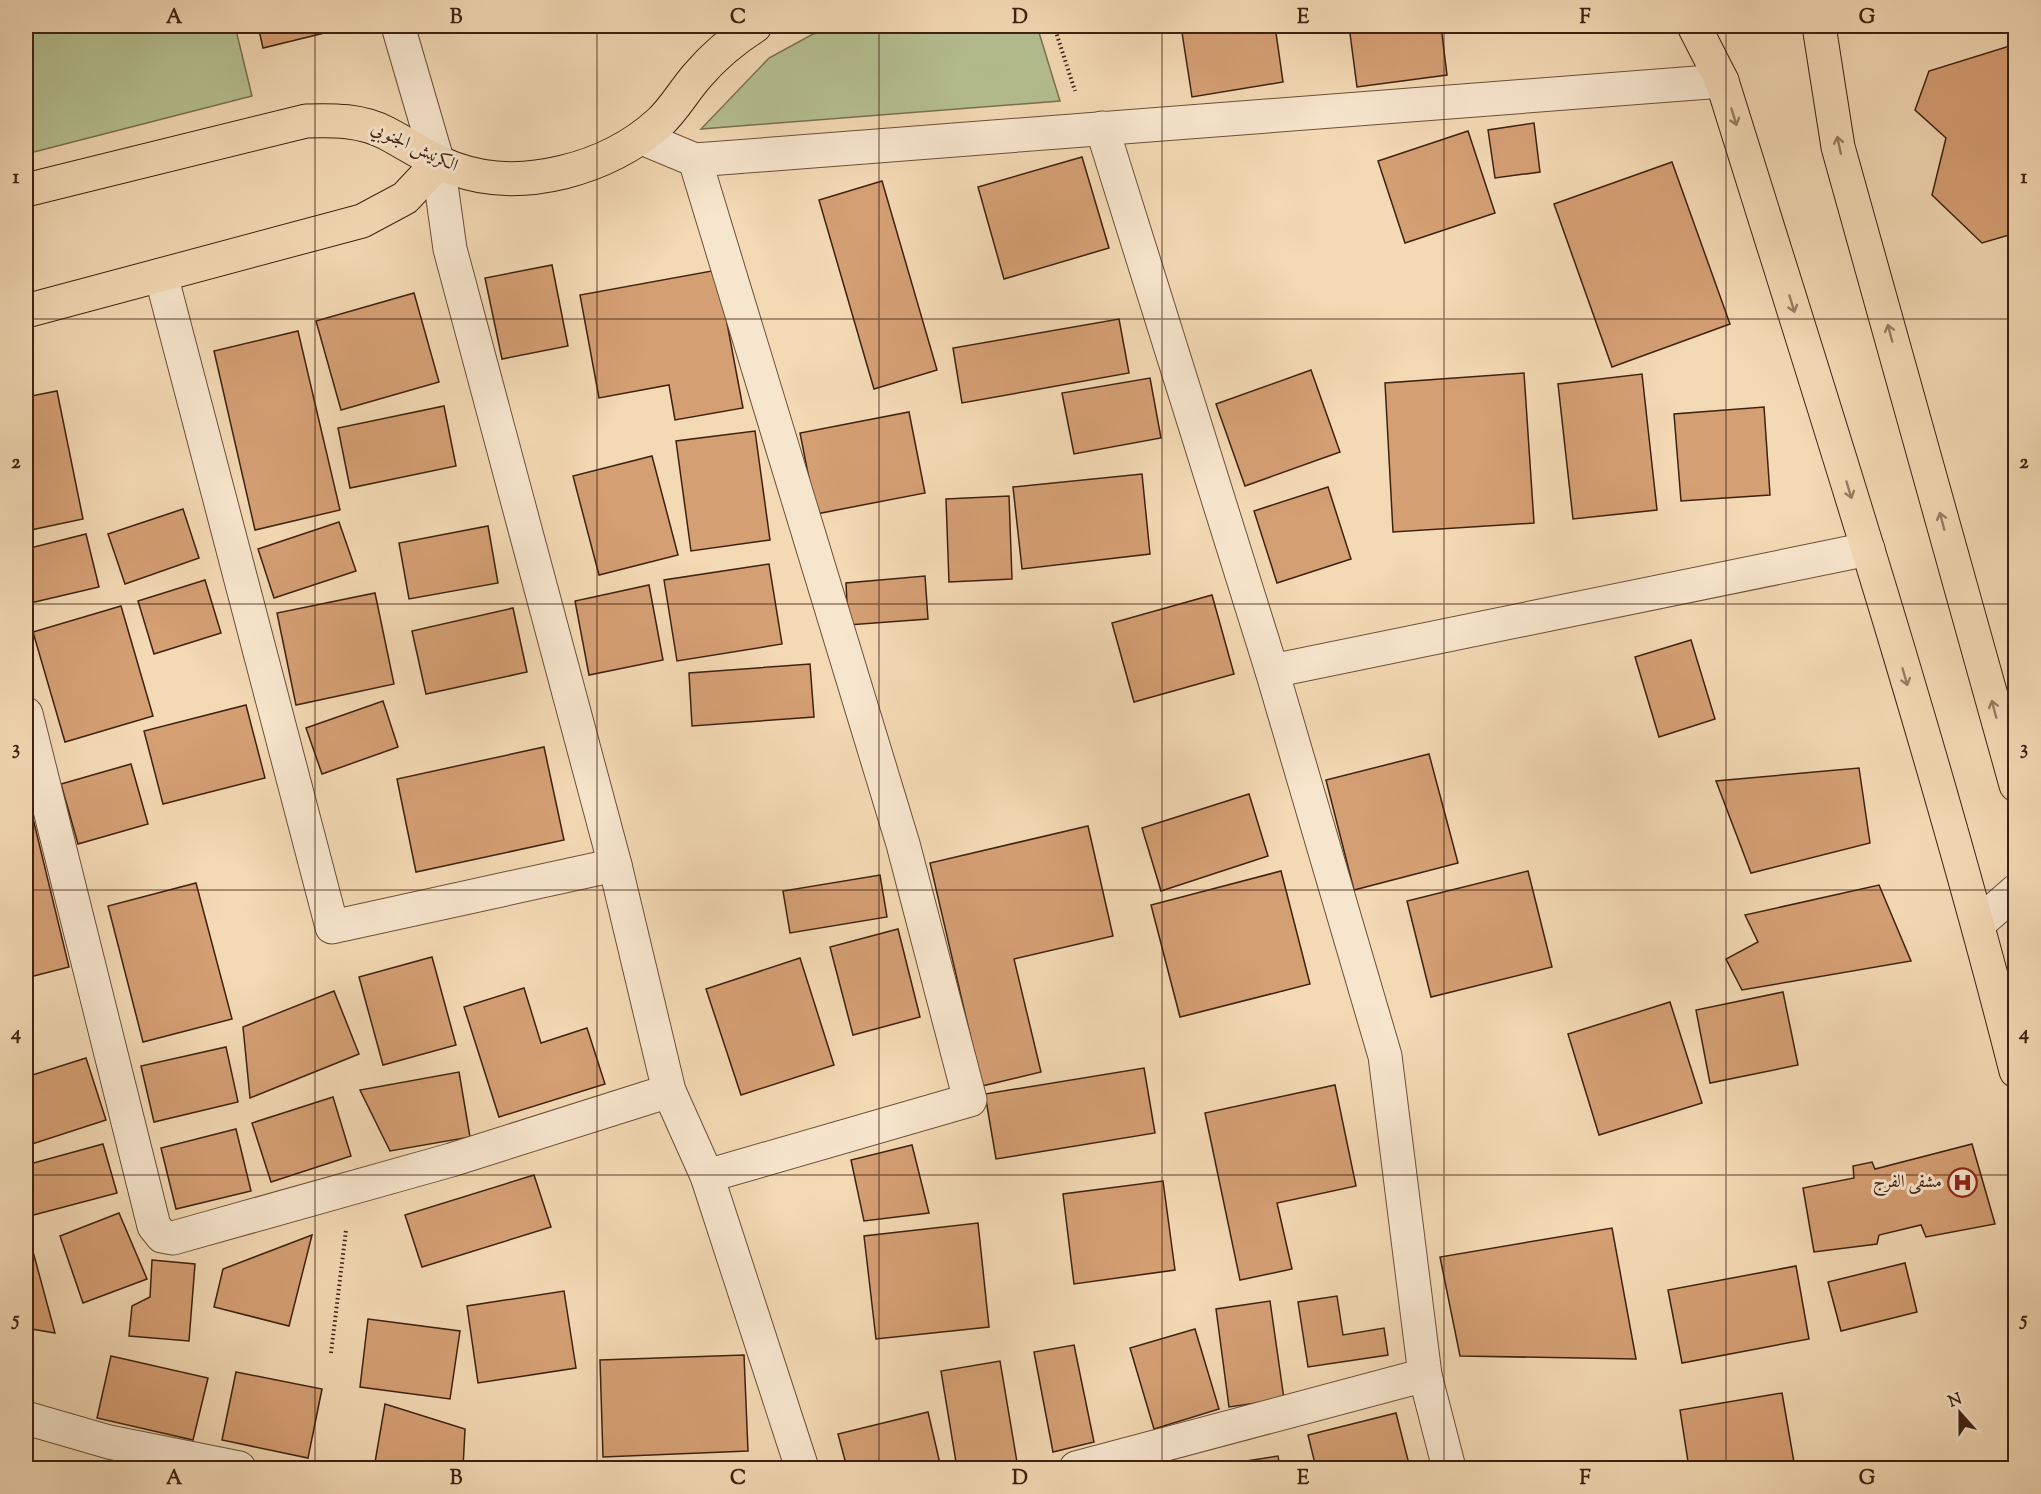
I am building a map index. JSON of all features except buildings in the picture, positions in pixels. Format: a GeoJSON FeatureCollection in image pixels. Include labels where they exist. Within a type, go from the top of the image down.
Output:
{"type":"FeatureCollection","features":[{"type":"Feature","properties":{"kind":"main road","name":"الكرنيش الجنوبي"},"geometry":{"type":"LineString","coordinates":[[26,190],[306,121],[332,120],[359,123],[385,132],[438,163],[463,172],[490,177],[526,177],[590,164],[617,153],[642,138],[661,121],[714,57],[755,26]]}},
{"type":"Feature","properties":{"kind":"main road"},"geometry":{"type":"LineString","coordinates":[[1694,26],[1722,81],[1868,549],[1978,924],[2016,1071]]}},
{"type":"Feature","properties":{"kind":"main road"},"geometry":{"type":"LineString","coordinates":[[1824,31],[1838,147],[2016,786]]}},
{"type":"Feature","properties":{"kind":"main road"},"geometry":{"type":"LineString","coordinates":[[26,311],[362,221],[405,198],[438,163]]}},
{"type":"Feature","properties":{"kind":"street"},"geometry":{"type":"LineString","coordinates":[[398,26],[438,163],[450,249],[615,865],[669,1091],[707,1176],[802,1468]]}},
{"type":"Feature","properties":{"kind":"street"},"geometry":{"type":"LineString","coordinates":[[642,138],[695,160],[1722,81]]}},
{"type":"Feature","properties":{"kind":"street"},"geometry":{"type":"LineString","coordinates":[[1102,128],[1272,671],[1385,1056],[1425,1375],[1449,1468]]}},
{"type":"Feature","properties":{"kind":"street"},"geometry":{"type":"LineString","coordinates":[[695,160],[903,844],[970,1100],[707,1176]]}},
{"type":"Feature","properties":{"kind":"street"},"geometry":{"type":"LineString","coordinates":[[161,275],[332,927],[615,865]]}},
{"type":"Feature","properties":{"kind":"street"},"geometry":{"type":"LineString","coordinates":[[1272,671],[1868,549]]}},
{"type":"Feature","properties":{"kind":"street"},"geometry":{"type":"LineString","coordinates":[[26,714],[154,1226],[162,1236],[173,1238],[451,1160],[669,1091]]}},
{"type":"Feature","properties":{"kind":"street"},"geometry":{"type":"LineString","coordinates":[[1978,924],[2016,891]]}},
{"type":"Feature","properties":{"kind":"street"},"geometry":{"type":"LineString","coordinates":[[1076,1468],[1425,1375]]}},
{"type":"Feature","properties":{"kind":"street"},"geometry":{"type":"LineString","coordinates":[[26,1418],[109,1442],[239,1468]]}},
{"type":"Feature","properties":{"kind":"path"},"geometry":{"type":"LineString","coordinates":[[1054,26],[1076,93],[1102,128]]}},
{"type":"Feature","properties":{"kind":"path"},"geometry":{"type":"LineString","coordinates":[[331,1353],[347,1224],[337,1192]]}},
{"type":"Feature","properties":{"kind":"green space"},"geometry":{"type":"Polygon","coordinates":[[[26,26],[235,26],[252,96],[26,154],[26,26]]]}},
{"type":"Feature","properties":{"kind":"green space"},"geometry":{"type":"Polygon","coordinates":[[[851,26],[1037,26],[1060,101],[701,129],[769,58],[813,34],[851,26]]]}},
{"type":"Feature","properties":{"kind":"place","name":"مشفى الفرج"},"geometry":{"type":"Point","coordinates":[1963,1183]}}]}
